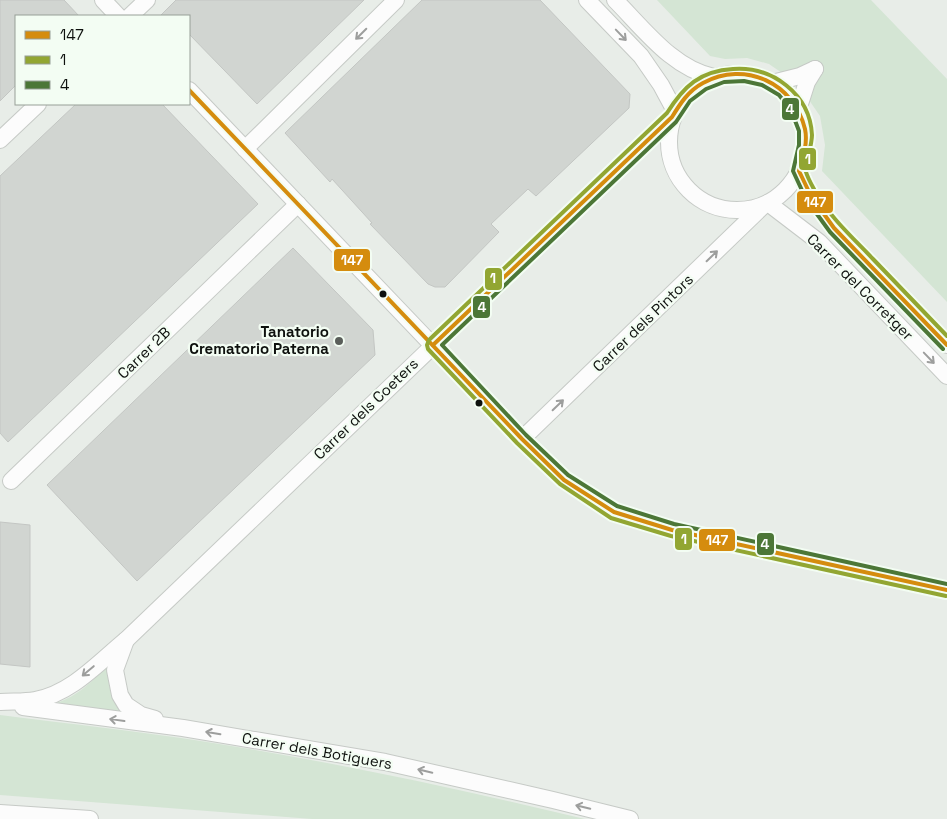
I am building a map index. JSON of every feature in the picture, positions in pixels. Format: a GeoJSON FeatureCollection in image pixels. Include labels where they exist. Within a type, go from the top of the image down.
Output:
{"type":"FeatureCollection","features":[{"type":"Feature","properties":{"kind":"street"},"geometry":{"type":"LineString","coordinates":[[103,0],[117,15]]}},
{"type":"Feature","properties":{"kind":"street"},"geometry":{"type":"LineString","coordinates":[[131,15],[147,0]]}},
{"type":"Feature","properties":{"kind":"street"},"geometry":{"type":"LineString","coordinates":[[245,149],[396,0]]}},
{"type":"Feature","properties":{"kind":"street"},"geometry":{"type":"LineString","coordinates":[[587,0],[641,56],[661,85],[674,114]]}},
{"type":"Feature","properties":{"kind":"street"},"geometry":{"type":"LineString","coordinates":[[615,0],[655,41],[683,65],[700,74],[714,77]]}},
{"type":"Feature","properties":{"kind":"street"},"geometry":{"type":"LineString","coordinates":[[772,83],[800,76],[815,69],[807,82],[798,110]]}},
{"type":"Feature","properties":{"kind":"street"},"geometry":{"type":"LineString","coordinates":[[734,73],[754,75],[772,83],[787,94],[798,110],[805,130],[805,151],[799,171],[781,195],[766,204],[741,210],[718,208],[698,198],[681,183],[671,162],[668,140],[674,114],[685,96],[698,85],[714,77],[734,73]]}},
{"type":"Feature","properties":{"kind":"street"},"geometry":{"type":"LineString","coordinates":[[190,91],[522,439],[564,480],[614,512],[672,530],[947,590]]}},
{"type":"Feature","properties":{"kind":"street"},"geometry":{"type":"LineString","coordinates":[[0,140],[37,105]]}},
{"type":"Feature","properties":{"kind":"street","name":"Carrer dels Coeters"},"geometry":{"type":"LineString","coordinates":[[0,703],[36,700],[54,694],[72,684],[126,640],[674,114]]}},
{"type":"Feature","properties":{"kind":"street","name":"Carrer del Corretger"},"geometry":{"type":"LineString","coordinates":[[799,171],[811,196],[834,228],[947,345]]}},
{"type":"Feature","properties":{"kind":"street","name":"Carrer 2B"},"geometry":{"type":"LineString","coordinates":[[11,481],[298,204]]}},
{"type":"Feature","properties":{"kind":"street","name":"Carrer del Corretger"},"geometry":{"type":"LineString","coordinates":[[766,204],[819,242],[947,376]]}},
{"type":"Feature","properties":{"kind":"street","name":"Carrer dels Pintors"},"geometry":{"type":"LineString","coordinates":[[522,439],[766,204]]}},
{"type":"Feature","properties":{"kind":"street","name":"Carrer dels Coeters"},"geometry":{"type":"LineString","coordinates":[[126,640],[115,670],[120,695],[126,705],[141,715],[183,728]]}},
{"type":"Feature","properties":{"kind":"street","name":"Carrer dels Botiguers"},"geometry":{"type":"LineString","coordinates":[[0,703],[183,728],[385,762],[630,819]]}},
{"type":"Feature","properties":{"kind":"street"},"geometry":{"type":"LineString","coordinates":[[0,812],[90,819]]}},
{"type":"Feature","properties":{"kind":"green space"},"geometry":{"type":"Polygon","coordinates":[[[657,0],[871,0],[947,79],[947,302],[822,171],[825,145],[820,116],[798,84],[769,64],[747,58],[725,59],[710,56],[657,0]]]}},
{"type":"Feature","properties":{"kind":"green space"},"geometry":{"type":"Polygon","coordinates":[[[105,667],[109,668],[111,691],[115,702],[122,712],[57,703],[71,697],[83,688],[105,667]]]}},
{"type":"Feature","properties":{"kind":"green space"},"geometry":{"type":"Polygon","coordinates":[[[0,715],[181,738],[302,758],[444,787],[585,819],[312,819],[0,795],[0,715]]]}},
{"type":"Feature","properties":{"kind":"building"},"geometry":{"type":"Polygon","coordinates":[[[0,0],[64,0],[78,15],[15,15],[15,86],[0,101],[0,0]]]}},
{"type":"Feature","properties":{"kind":"building"},"geometry":{"type":"Polygon","coordinates":[[[176,0],[364,0],[257,104],[190,35],[190,15],[161,15],[176,0]]]}},
{"type":"Feature","properties":{"kind":"building"},"geometry":{"type":"Polygon","coordinates":[[[422,0],[540,0],[630,94],[629,108],[536,196],[528,189],[491,224],[499,232],[445,287],[435,287],[428,284],[370,224],[372,223],[332,179],[330,182],[285,133],[422,0]]]}},
{"type":"Feature","properties":{"kind":"building"},"geometry":{"type":"Polygon","coordinates":[[[75,105],[163,105],[258,204],[8,442],[0,433],[0,176],[75,105]]]}},
{"type":"Feature","properties":{"kind":"building"},"geometry":{"type":"Polygon","coordinates":[[[293,248],[373,330],[375,355],[137,581],[47,485],[293,248]]]}},
{"type":"Feature","properties":{"kind":"building"},"geometry":{"type":"Polygon","coordinates":[[[0,522],[30,525],[30,667],[0,664],[0,522]]]}},
{"type":"Feature","properties":{"kind":"transit line","name":"1"},"geometry":{"type":"LineString","coordinates":[[946,596],[671,536],[611,518],[560,484],[517,443],[428,349],[427,345],[429,340],[667,113],[673,103],[687,88],[711,73],[733,69],[748,69],[762,72],[775,78],[796,95],[810,120],[812,135],[806,172],[816,193],[843,228],[947,336]]}},
{"type":"Feature","properties":{"kind":"transit line","name":"147"},"geometry":{"type":"LineString","coordinates":[[433,345],[672,117],[693,90],[719,76],[735,74],[751,75],[766,80],[779,88],[790,99],[799,113],[805,129],[805,145],[799,171],[811,196],[834,228],[947,345]]}},
{"type":"Feature","properties":{"kind":"transit line","name":"4"},"geometry":{"type":"LineString","coordinates":[[943,349],[830,232],[806,199],[793,171],[799,145],[799,131],[791,110],[779,95],[762,85],[744,81],[724,82],[706,89],[690,101],[676,122],[442,345],[526,435],[568,475],[617,506],[674,524],[947,584]]}},
{"type":"Feature","properties":{"kind":"transit line","name":"147"},"geometry":{"type":"LineString","coordinates":[[190,91],[522,439],[564,480],[614,512],[672,530],[947,590]]}},
{"type":"Feature","properties":{"kind":"place","name":"Tanatorio Crematorio Paterna"},"geometry":{"type":"Point","coordinates":[339,341]}}]}
